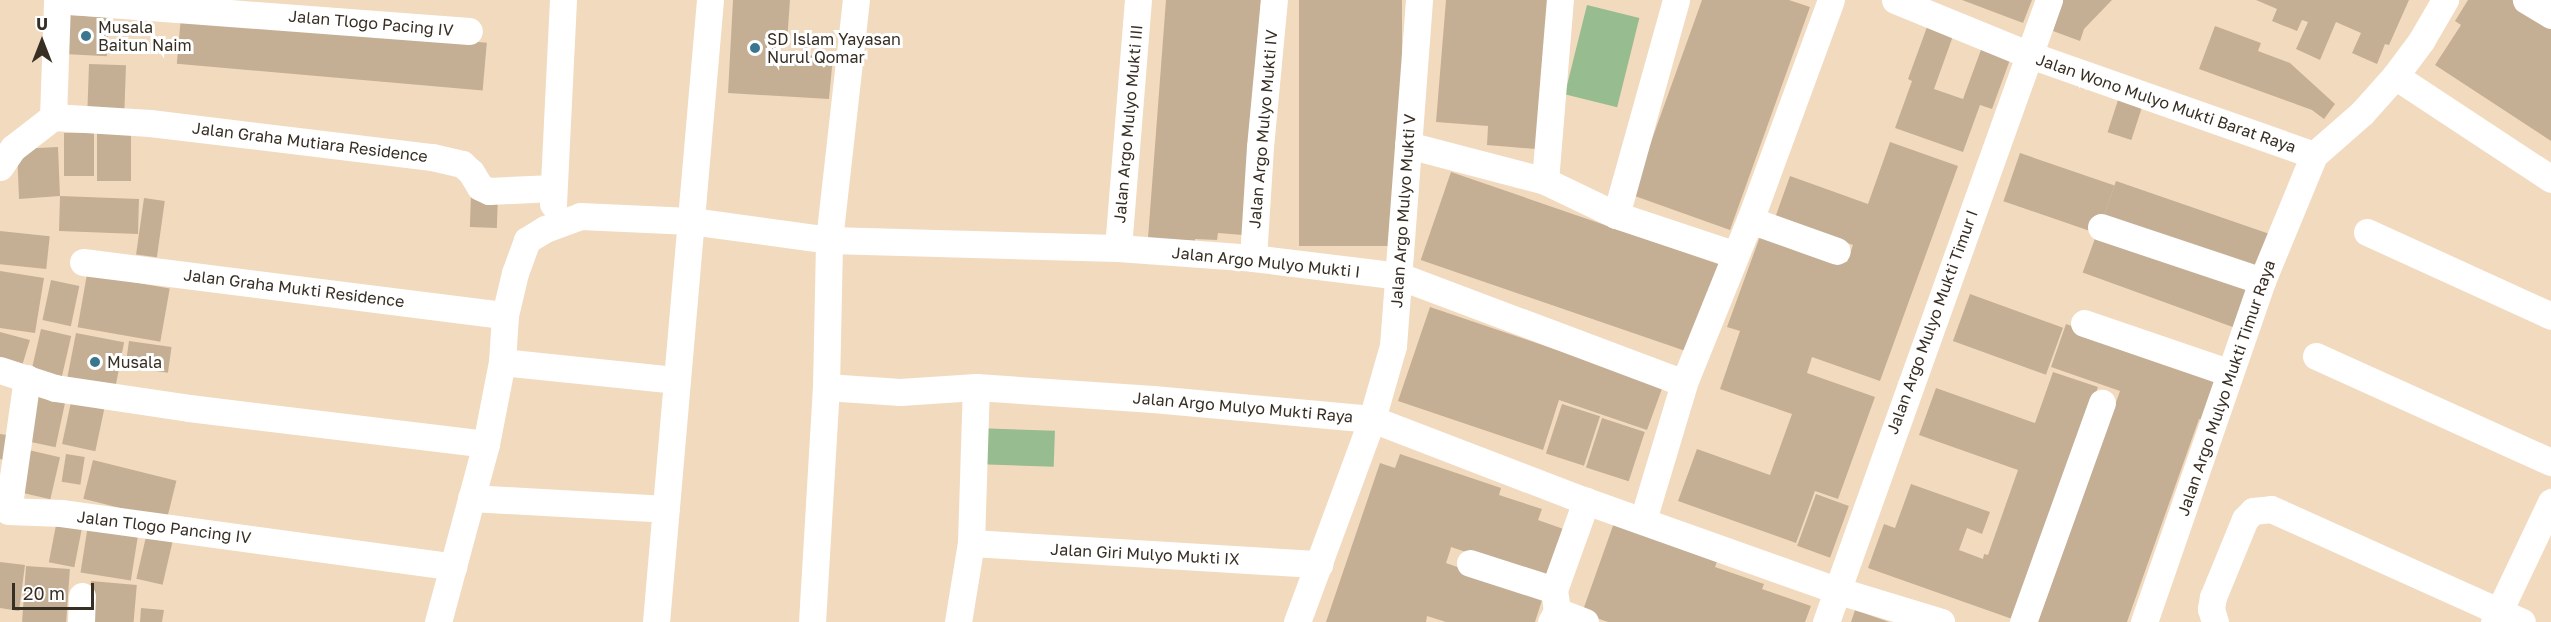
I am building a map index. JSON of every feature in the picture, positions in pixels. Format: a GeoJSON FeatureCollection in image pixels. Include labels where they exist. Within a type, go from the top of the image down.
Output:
{"type":"FeatureCollection","features":[{"type":"Feature","properties":{"kind":"street"},"geometry":{"type":"LineString","coordinates":[[0,167],[13,148],[53,117],[57,0]]}},
{"type":"Feature","properties":{"kind":"street","name":"Jalan Tlogo Pacing IV"},"geometry":{"type":"LineString","coordinates":[[57,0],[469,31]]}},
{"type":"Feature","properties":{"kind":"street","name":"Jalan Graha Mutiara Residence"},"geometry":{"type":"LineString","coordinates":[[53,117],[150,123],[432,157],[462,164],[471,172],[480,187],[489,190],[553,196],[563,0]]}},
{"type":"Feature","properties":{"kind":"street"},"geometry":{"type":"LineString","coordinates":[[656,622],[710,0]]}},
{"type":"Feature","properties":{"kind":"street"},"geometry":{"type":"LineString","coordinates":[[812,622],[826,387],[829,240],[856,0]]}},
{"type":"Feature","properties":{"kind":"street","name":"Jalan Argo Mulyo Mukti III"},"geometry":{"type":"LineString","coordinates":[[1118,248],[1138,0]]}},
{"type":"Feature","properties":{"kind":"street","name":"Jalan Argo Mulyo Mukti IV"},"geometry":{"type":"LineString","coordinates":[[1253,258],[1258,168],[1274,0]]}},
{"type":"Feature","properties":{"kind":"street","name":"Jalan Argo Mulyo Mukti V"},"geometry":{"type":"LineString","coordinates":[[1297,622],[1372,418],[1393,346],[1419,0]]}},
{"type":"Feature","properties":{"kind":"street"},"geometry":{"type":"LineString","coordinates":[[1545,182],[1560,0]]}},
{"type":"Feature","properties":{"kind":"street"},"geometry":{"type":"LineString","coordinates":[[1616,214],[1676,0]]}},
{"type":"Feature","properties":{"kind":"street"},"geometry":{"type":"LineString","coordinates":[[1831,0],[1750,220],[1684,383],[1643,520],[1836,590],[1941,622]]}},
{"type":"Feature","properties":{"kind":"street","name":"Jalan Wono Mulyo Mukti Barat Raya"},"geometry":{"type":"LineString","coordinates":[[1896,0],[2030,55],[2314,155],[2362,114],[2395,76],[2421,41],[2445,0]]}},
{"type":"Feature","properties":{"kind":"street","name":"Jalan Argo Mulyo Mukti Timur I"},"geometry":{"type":"LineString","coordinates":[[1826,622],[2030,55],[2034,36],[2049,0]]}},
{"type":"Feature","properties":{"kind":"street"},"geometry":{"type":"LineString","coordinates":[[2526,0],[2551,15]]}},
{"type":"Feature","properties":{"kind":"street"},"geometry":{"type":"LineString","coordinates":[[2395,76],[2551,179]]}},
{"type":"Feature","properties":{"kind":"street"},"geometry":{"type":"LineString","coordinates":[[1408,145],[1545,182],[1616,214],[1736,255]]}},
{"type":"Feature","properties":{"kind":"street","name":"Jalan Argo Mulyo Mukti Timur Raya"},"geometry":{"type":"LineString","coordinates":[[2144,622],[2262,281],[2314,155]]}},
{"type":"Feature","properties":{"kind":"street"},"geometry":{"type":"LineString","coordinates":[[438,622],[486,444],[502,362],[506,315],[514,273],[527,240],[545,229],[580,216],[691,221],[829,240]]}},
{"type":"Feature","properties":{"kind":"street"},"geometry":{"type":"LineString","coordinates":[[1750,220],[1837,251]]}},
{"type":"Feature","properties":{"kind":"street"},"geometry":{"type":"LineString","coordinates":[[2101,227],[2262,281]]}},
{"type":"Feature","properties":{"kind":"street"},"geometry":{"type":"LineString","coordinates":[[2367,232],[2551,316]]}},
{"type":"Feature","properties":{"kind":"street","name":"Jalan Argo Mulyo Mukti I"},"geometry":{"type":"LineString","coordinates":[[829,240],[1118,248],[1253,258],[1399,276],[1684,383]]}},
{"type":"Feature","properties":{"kind":"street","name":"Jalan Graha Mukti Residence"},"geometry":{"type":"LineString","coordinates":[[82,262],[506,315]]}},
{"type":"Feature","properties":{"kind":"street"},"geometry":{"type":"LineString","coordinates":[[2084,323],[2230,373]]}},
{"type":"Feature","properties":{"kind":"street"},"geometry":{"type":"LineString","coordinates":[[2316,356],[2551,462]]}},
{"type":"Feature","properties":{"kind":"street"},"geometry":{"type":"LineString","coordinates":[[502,362],[677,380]]}},
{"type":"Feature","properties":{"kind":"street"},"geometry":{"type":"LineString","coordinates":[[0,370],[55,388],[189,408],[486,444]]}},
{"type":"Feature","properties":{"kind":"street","name":"Jalan Tlogo Pancing IV"},"geometry":{"type":"LineString","coordinates":[[27,378],[8,511],[84,516],[453,567]]}},
{"type":"Feature","properties":{"kind":"street","name":"Jalan Argo Mulyo Mukti Raya"},"geometry":{"type":"LineString","coordinates":[[826,387],[900,392],[976,387],[1153,399],[1372,418],[1586,501],[1643,520]]}},
{"type":"Feature","properties":{"kind":"street"},"geometry":{"type":"LineString","coordinates":[[958,622],[971,543],[976,387]]}},
{"type":"Feature","properties":{"kind":"street"},"geometry":{"type":"LineString","coordinates":[[2023,622],[2102,403]]}},
{"type":"Feature","properties":{"kind":"street"},"geometry":{"type":"LineString","coordinates":[[471,498],[666,509]]}},
{"type":"Feature","properties":{"kind":"street"},"geometry":{"type":"LineString","coordinates":[[1554,608],[1586,501]]}},
{"type":"Feature","properties":{"kind":"street"},"geometry":{"type":"LineString","coordinates":[[2215,622],[2211,609],[2213,597],[2245,519],[2253,512],[2271,509],[2505,619],[2551,502]]}},
{"type":"Feature","properties":{"kind":"street","name":"Jalan Giri Mulyo Mukti IX"},"geometry":{"type":"LineString","coordinates":[[971,543],[1319,564]]}},
{"type":"Feature","properties":{"kind":"street"},"geometry":{"type":"LineString","coordinates":[[1470,563],[1585,622]]}},
{"type":"Feature","properties":{"kind":"green space"},"geometry":{"type":"Polygon","coordinates":[[[1587,5],[1639,18],[1617,107],[1565,94],[1587,5]]]}},
{"type":"Feature","properties":{"kind":"green space"},"geometry":{"type":"Polygon","coordinates":[[[975,428],[1055,431],[1054,467],[974,464],[975,428]]]}},
{"type":"Feature","properties":{"kind":"building","name":"SD Islam Yayasan Nurul Qomar"},"geometry":{"type":"Polygon","coordinates":[[[733,0],[790,0],[787,42],[779,42],[779,55],[833,56],[829,99],[728,93],[733,0]]]}},
{"type":"Feature","properties":{"kind":"building"},"geometry":{"type":"Polygon","coordinates":[[[1166,0],[1261,0],[1243,235],[1218,233],[1217,240],[1195,239],[1195,241],[1148,238],[1166,0]]]}},
{"type":"Feature","properties":{"kind":"building"},"geometry":{"type":"Polygon","coordinates":[[[1299,0],[1402,0],[1402,246],[1299,246],[1299,0]]]}},
{"type":"Feature","properties":{"kind":"building"},"geometry":{"type":"Polygon","coordinates":[[[1446,0],[1549,0],[1536,149],[1487,145],[1488,126],[1436,122],[1446,0]]]}},
{"type":"Feature","properties":{"kind":"building"},"geometry":{"type":"Polygon","coordinates":[[[1702,0],[1789,0],[1810,7],[1730,230],[1632,195],[1702,0]]]}},
{"type":"Feature","properties":{"kind":"building"},"geometry":{"type":"Polygon","coordinates":[[[1962,0],[2032,0],[2023,23],[1962,0]]]}},
{"type":"Feature","properties":{"kind":"building"},"geometry":{"type":"Polygon","coordinates":[[[2063,0],[2112,0],[2084,29],[2080,41],[2053,31],[2063,0]]]}},
{"type":"Feature","properties":{"kind":"building"},"geometry":{"type":"Polygon","coordinates":[[[2256,0],[2409,0],[2389,45],[2385,44],[2377,64],[2352,53],[2361,33],[2336,22],[2320,60],[2296,49],[2308,22],[2302,20],[2297,31],[2272,21],[2277,9],[2256,0]]]}},
{"type":"Feature","properties":{"kind":"building"},"geometry":{"type":"Polygon","coordinates":[[[2468,0],[2512,0],[2551,25],[2551,141],[2435,65],[2461,25],[2455,21],[2468,0]]]}},
{"type":"Feature","properties":{"kind":"building","name":"Musala Baitun Naim"},"geometry":{"type":"Polygon","coordinates":[[[66,15],[109,17],[107,56],[64,54],[66,15]]]}},
{"type":"Feature","properties":{"kind":"building"},"geometry":{"type":"Polygon","coordinates":[[[181,16],[487,43],[483,91],[177,64],[181,16]]]}},
{"type":"Feature","properties":{"kind":"building"},"geometry":{"type":"Polygon","coordinates":[[[2215,26],[2261,43],[2258,51],[2290,63],[2335,104],[2324,119],[2312,110],[2199,69],[2215,26]]]}},
{"type":"Feature","properties":{"kind":"building"},"geometry":{"type":"Polygon","coordinates":[[[1927,27],[1953,36],[1934,89],[1963,99],[1982,47],[2011,57],[1992,109],[1980,105],[1963,152],[1895,128],[1912,81],[1908,79],[1927,27]]]}},
{"type":"Feature","properties":{"kind":"building"},"geometry":{"type":"Polygon","coordinates":[[[89,64],[126,65],[124,117],[87,116],[89,64]]]}},
{"type":"Feature","properties":{"kind":"building"},"geometry":{"type":"Polygon","coordinates":[[[2119,97],[2143,105],[2131,140],[2108,132],[2119,97]]]}},
{"type":"Feature","properties":{"kind":"building"},"geometry":{"type":"Polygon","coordinates":[[[97,130],[131,130],[131,181],[97,181],[97,130]]]}},
{"type":"Feature","properties":{"kind":"building"},"geometry":{"type":"Polygon","coordinates":[[[64,133],[94,133],[94,176],[64,176],[64,133]]]}},
{"type":"Feature","properties":{"kind":"building"},"geometry":{"type":"Polygon","coordinates":[[[1890,142],[1958,166],[1880,381],[1812,357],[1807,373],[1875,397],[1838,499],[1815,491],[1796,543],[1678,501],[1697,449],[1770,475],[1792,414],[1720,389],[1740,331],[1727,327],[1762,231],[1847,262],[1853,245],[1775,218],[1790,176],[1868,204],[1890,142]]]}},
{"type":"Feature","properties":{"kind":"building"},"geometry":{"type":"Polygon","coordinates":[[[58,147],[60,196],[19,199],[17,149],[58,147]]]}},
{"type":"Feature","properties":{"kind":"building"},"geometry":{"type":"Polygon","coordinates":[[[2020,153],[2115,186],[2098,234],[2003,201],[2020,153]]]}},
{"type":"Feature","properties":{"kind":"building"},"geometry":{"type":"Polygon","coordinates":[[[1451,172],[1722,265],[1692,353],[1421,260],[1451,172]]]}},
{"type":"Feature","properties":{"kind":"building"},"geometry":{"type":"Polygon","coordinates":[[[2116,181],[2268,233],[2255,272],[2103,220],[2116,181]]]}},
{"type":"Feature","properties":{"kind":"building"},"geometry":{"type":"Polygon","coordinates":[[[471,194],[498,195],[497,228],[470,227],[471,194]]]}},
{"type":"Feature","properties":{"kind":"building"},"geometry":{"type":"Polygon","coordinates":[[[60,196],[139,199],[138,234],[59,231],[60,196]]]}},
{"type":"Feature","properties":{"kind":"building"},"geometry":{"type":"Polygon","coordinates":[[[144,198],[165,201],[157,257],[136,254],[144,198]]]}},
{"type":"Feature","properties":{"kind":"building"},"geometry":{"type":"Polygon","coordinates":[[[0,231],[50,236],[46,269],[0,264],[0,231]]]}},
{"type":"Feature","properties":{"kind":"building"},"geometry":{"type":"Polygon","coordinates":[[[2097,233],[2251,289],[2237,329],[2083,272],[2097,233]]]}},
{"type":"Feature","properties":{"kind":"building"},"geometry":{"type":"Polygon","coordinates":[[[0,271],[44,278],[35,333],[0,328],[0,271]]]}},
{"type":"Feature","properties":{"kind":"building"},"geometry":{"type":"Polygon","coordinates":[[[87,274],[170,289],[160,342],[78,327],[87,274]]]}},
{"type":"Feature","properties":{"kind":"building"},"geometry":{"type":"Polygon","coordinates":[[[51,280],[79,286],[71,326],[42,320],[51,280]]]}},
{"type":"Feature","properties":{"kind":"building"},"geometry":{"type":"Polygon","coordinates":[[[1970,294],[2063,328],[2046,375],[1953,341],[1970,294]]]}},
{"type":"Feature","properties":{"kind":"building"},"geometry":{"type":"Polygon","coordinates":[[[1430,307],[1663,386],[1647,430],[1559,400],[1543,450],[1398,401],[1430,307]]]}},
{"type":"Feature","properties":{"kind":"building"},"geometry":{"type":"Polygon","coordinates":[[[2066,324],[2218,376],[2203,420],[2199,419],[2127,622],[2038,622],[2120,391],[2051,367],[2066,324]]]}},
{"type":"Feature","properties":{"kind":"building"},"geometry":{"type":"Polygon","coordinates":[[[41,329],[71,336],[62,377],[32,370],[41,329]]]}},
{"type":"Feature","properties":{"kind":"building"},"geometry":{"type":"Polygon","coordinates":[[[0,332],[30,340],[21,369],[0,363],[0,332]]]}},
{"type":"Feature","properties":{"kind":"building","name":"Musala"},"geometry":{"type":"Polygon","coordinates":[[[76,333],[124,342],[115,390],[67,381],[76,333]]]}},
{"type":"Feature","properties":{"kind":"building"},"geometry":{"type":"Polygon","coordinates":[[[129,341],[172,347],[168,373],[125,367],[129,341]]]}},
{"type":"Feature","properties":{"kind":"building"},"geometry":{"type":"Polygon","coordinates":[[[2053,372],[2098,387],[2015,620],[1868,568],[1884,524],[1895,528],[1911,484],[1990,512],[1982,534],[1967,528],[1959,550],[1983,559],[1984,554],[1988,555],[2018,470],[1919,435],[1936,388],[2035,423],[2053,372]]]}},
{"type":"Feature","properties":{"kind":"building"},"geometry":{"type":"Polygon","coordinates":[[[36,395],[65,401],[56,447],[26,441],[36,395]]]}},
{"type":"Feature","properties":{"kind":"building"},"geometry":{"type":"Polygon","coordinates":[[[71,402],[104,409],[95,451],[62,444],[71,402]]]}},
{"type":"Feature","properties":{"kind":"building"},"geometry":{"type":"Polygon","coordinates":[[[1562,404],[1600,416],[1584,466],[1546,453],[1562,404]]]}},
{"type":"Feature","properties":{"kind":"building"},"geometry":{"type":"Polygon","coordinates":[[[1602,418],[1645,432],[1629,481],[1586,467],[1602,418]]]}},
{"type":"Feature","properties":{"kind":"building"},"geometry":{"type":"Polygon","coordinates":[[[0,434],[7,435],[3,460],[0,459],[0,434]]]}},
{"type":"Feature","properties":{"kind":"building"},"geometry":{"type":"Polygon","coordinates":[[[24,449],[60,457],[50,499],[14,491],[24,449]]]}},
{"type":"Feature","properties":{"kind":"building"},"geometry":{"type":"Polygon","coordinates":[[[66,454],[85,457],[80,485],[62,482],[66,454]]]}},
{"type":"Feature","properties":{"kind":"building"},"geometry":{"type":"Polygon","coordinates":[[[1400,454],[1501,488],[1499,495],[1542,509],[1538,520],[1569,531],[1552,581],[1451,547],[1446,563],[1543,597],[1535,622],[1446,622],[1427,616],[1426,622],[1326,622],[1380,463],[1395,468],[1400,454]]]}},
{"type":"Feature","properties":{"kind":"building"},"geometry":{"type":"Polygon","coordinates":[[[93,460],[176,481],[167,520],[83,499],[93,460]]]}},
{"type":"Feature","properties":{"kind":"building"},"geometry":{"type":"Polygon","coordinates":[[[1816,494],[1849,506],[1830,558],[1797,546],[1816,494]]]}},
{"type":"Feature","properties":{"kind":"building"},"geometry":{"type":"Polygon","coordinates":[[[57,520],[83,525],[74,567],[49,562],[57,520]]]}},
{"type":"Feature","properties":{"kind":"building"},"geometry":{"type":"Polygon","coordinates":[[[1615,520],[1719,556],[1715,567],[1764,584],[1762,589],[1811,606],[1805,622],[1608,622],[1582,613],[1615,520]]]}},
{"type":"Feature","properties":{"kind":"building"},"geometry":{"type":"Polygon","coordinates":[[[88,525],[138,533],[131,580],[80,572],[88,525]]]}},
{"type":"Feature","properties":{"kind":"building"},"geometry":{"type":"Polygon","coordinates":[[[148,528],[174,534],[163,585],[136,579],[148,528]]]}},
{"type":"Feature","properties":{"kind":"building"},"geometry":{"type":"Polygon","coordinates":[[[0,562],[25,565],[19,611],[0,608],[0,562]]]}},
{"type":"Feature","properties":{"kind":"building"},"geometry":{"type":"Polygon","coordinates":[[[26,566],[70,569],[66,622],[22,622],[26,566]]]}},
{"type":"Feature","properties":{"kind":"building"},"geometry":{"type":"Polygon","coordinates":[[[91,581],[137,585],[134,622],[87,622],[91,581]]]}},
{"type":"Feature","properties":{"kind":"building"},"geometry":{"type":"Polygon","coordinates":[[[141,608],[164,610],[162,622],[140,622],[141,608]]]}},
{"type":"Feature","properties":{"kind":"building"},"geometry":{"type":"Polygon","coordinates":[[[1855,610],[1889,622],[1851,622],[1855,610]]]}},
{"type":"Feature","properties":{"kind":"place","name":"Musala Baitun Naim"},"geometry":{"type":"Point","coordinates":[86,36]}},
{"type":"Feature","properties":{"kind":"place","name":"SD Islam Yayasan Nurul Qomar"},"geometry":{"type":"Point","coordinates":[755,48]}},
{"type":"Feature","properties":{"kind":"place","name":"Musala"},"geometry":{"type":"Point","coordinates":[95,362]}}]}
